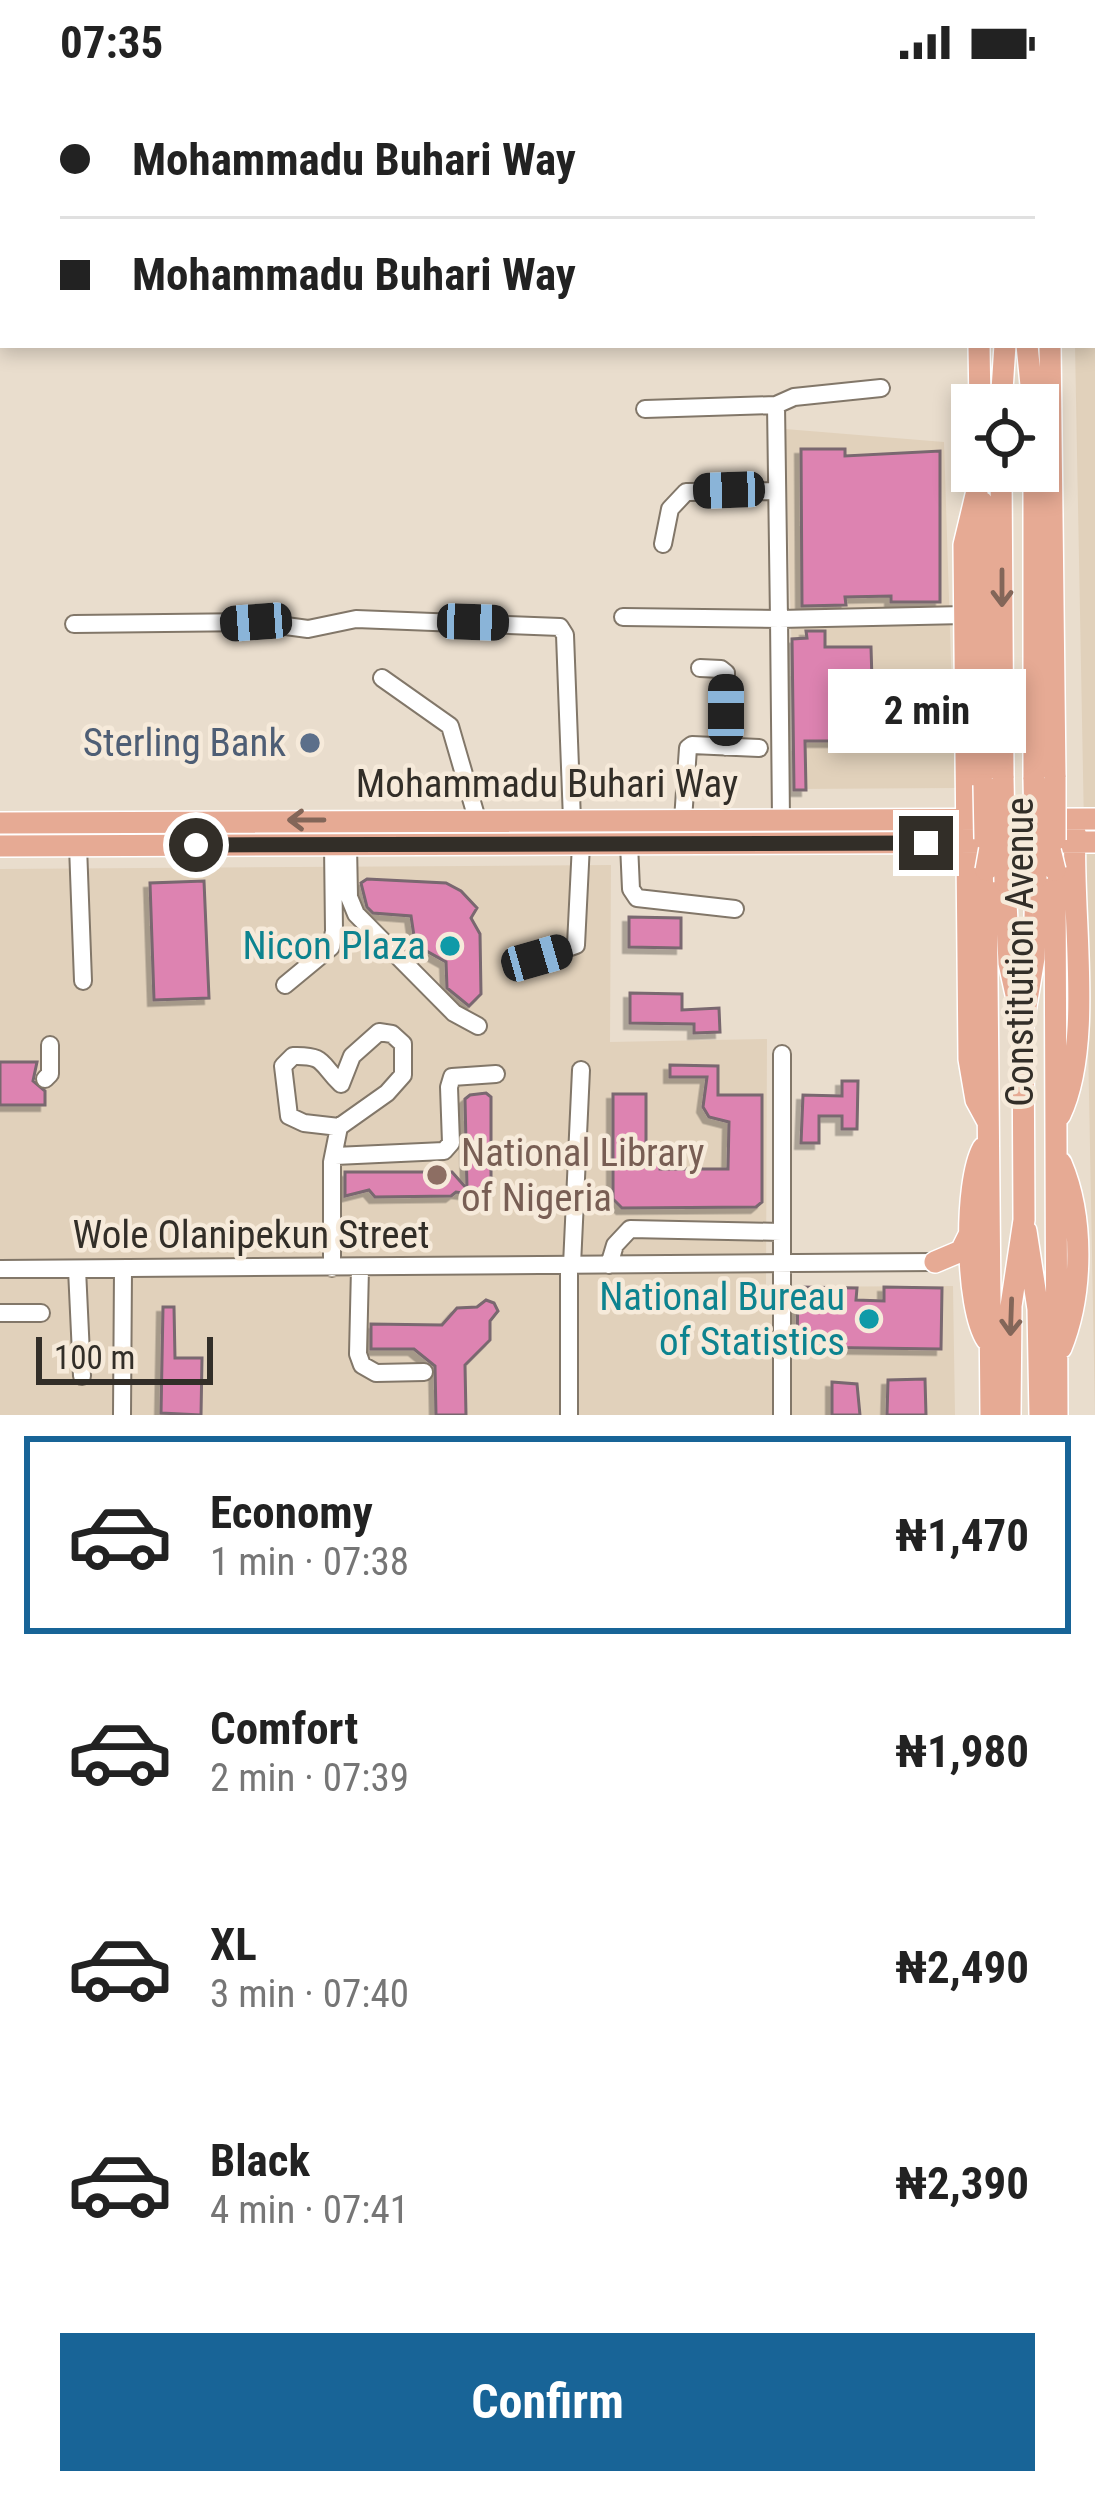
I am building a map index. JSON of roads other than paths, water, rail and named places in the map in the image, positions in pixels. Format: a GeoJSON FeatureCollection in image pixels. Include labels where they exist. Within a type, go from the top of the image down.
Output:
{"type":"FeatureCollection","features":[{"type":"Feature","properties":{"kind":"main road"},"geometry":{"type":"LineString","coordinates":[[979,348],[980,384]]}},
{"type":"Feature","properties":{"kind":"main road"},"geometry":{"type":"LineString","coordinates":[[1002,384],[1005,348]]}},
{"type":"Feature","properties":{"kind":"main road"},"geometry":{"type":"LineString","coordinates":[[1028,348],[1031,384]]}},
{"type":"Feature","properties":{"kind":"main road","name":"Constitution Avenue"},"geometry":{"type":"LineString","coordinates":[[1044,778],[1050,348]]}},
{"type":"Feature","properties":{"kind":"main road"},"geometry":{"type":"LineString","coordinates":[[981,492],[964,545],[969,1059],[976,1100],[988,1129],[974,1173],[975,1317],[991,1346]]}},
{"type":"Feature","properties":{"kind":"main road","name":"Constitution Avenue"},"geometry":{"type":"LineString","coordinates":[[988,492],[995,876],[988,1129],[988,1409]]}},
{"type":"Feature","properties":{"kind":"main road","name":"Constitution Avenue"},"geometry":{"type":"LineString","coordinates":[[1035,492],[1056,1152],[1075,1202],[1075,1304],[1056,1360],[1054,1412]]}},
{"type":"Feature","properties":{"kind":"main road"},"geometry":{"type":"LineString","coordinates":[[551,844],[562,820]]}},
{"type":"Feature","properties":{"kind":"main road","name":"Mohammadu Buhari Way"},"geometry":{"type":"LineString","coordinates":[[0,823],[969,820],[1085,830]]}},
{"type":"Feature","properties":{"kind":"main road"},"geometry":{"type":"LineString","coordinates":[[104,845],[105,821]]}},
{"type":"Feature","properties":{"kind":"main road"},"geometry":{"type":"LineString","coordinates":[[1057,1123],[1072,1089],[1078,1052],[1085,830]]}},
{"type":"Feature","properties":{"kind":"main road","name":"Mohammadu Buhari Way"},"geometry":{"type":"LineString","coordinates":[[0,846],[968,843],[1085,830]]}},
{"type":"Feature","properties":{"kind":"main road","name":"Constitution Avenue"},"geometry":{"type":"LineString","coordinates":[[1046,875],[1023,1024],[1024,1220],[1054,1412]]}},
{"type":"Feature","properties":{"kind":"main road","name":"Constitution Avenue"},"geometry":{"type":"LineString","coordinates":[[995,876],[1023,1024]]}},
{"type":"Feature","properties":{"kind":"main road","name":"Constitution Avenue"},"geometry":{"type":"LineString","coordinates":[[1010,1415],[1011,1306],[1024,1220]]}},
{"type":"Feature","properties":{"kind":"main road"},"geometry":{"type":"LineString","coordinates":[[935,1262],[962,1251],[972,1228]]}},
{"type":"Feature","properties":{"kind":"main road"},"geometry":{"type":"LineString","coordinates":[[935,1262],[962,1273],[973,1288]]}},
{"type":"Feature","properties":{"kind":"street"},"geometry":{"type":"LineString","coordinates":[[645,409],[776,404],[794,397],[881,388]]}},
{"type":"Feature","properties":{"kind":"street"},"geometry":{"type":"LineString","coordinates":[[776,404],[781,820]]}},
{"type":"Feature","properties":{"kind":"street"},"geometry":{"type":"LineString","coordinates":[[664,544],[670,509],[686,491],[776,491]]}},
{"type":"Feature","properties":{"kind":"street"},"geometry":{"type":"LineString","coordinates":[[622,617],[965,615]]}},
{"type":"Feature","properties":{"kind":"street"},"geometry":{"type":"LineString","coordinates":[[74,624],[256,622],[308,629],[356,619],[560,627],[566,635],[562,820]]}},
{"type":"Feature","properties":{"kind":"street"},"geometry":{"type":"LineString","coordinates":[[700,668],[726,673],[725,747]]}},
{"type":"Feature","properties":{"kind":"street"},"geometry":{"type":"LineString","coordinates":[[382,678],[450,726],[477,819]]}},
{"type":"Feature","properties":{"kind":"street"},"geometry":{"type":"LineString","coordinates":[[683,820],[688,748],[759,748]]}},
{"type":"Feature","properties":{"kind":"street"},"geometry":{"type":"LineString","coordinates":[[537,958],[576,945],[580,844]]}},
{"type":"Feature","properties":{"kind":"street"},"geometry":{"type":"LineString","coordinates":[[628,844],[631,889],[637,898],[735,909]]}},
{"type":"Feature","properties":{"kind":"street"},"geometry":{"type":"LineString","coordinates":[[285,985],[331,947],[340,845]]}},
{"type":"Feature","properties":{"kind":"street"},"geometry":{"type":"LineString","coordinates":[[340,845],[356,914],[454,1013],[478,1026]]}},
{"type":"Feature","properties":{"kind":"street"},"geometry":{"type":"LineString","coordinates":[[78,846],[83,981]]}},
{"type":"Feature","properties":{"kind":"street"},"geometry":{"type":"LineString","coordinates":[[332,1268],[332,1162],[339,1127],[387,1093],[403,1075],[403,1044],[392,1034],[379,1032],[352,1056],[341,1084],[325,1061],[313,1056],[293,1056],[283,1066],[289,1116],[304,1123],[339,1127]]}},
{"type":"Feature","properties":{"kind":"street"},"geometry":{"type":"LineString","coordinates":[[45,1079],[50,1074],[50,1045]]}},
{"type":"Feature","properties":{"kind":"street"},"geometry":{"type":"LineString","coordinates":[[782,1054],[782,1415]]}},
{"type":"Feature","properties":{"kind":"street"},"geometry":{"type":"LineString","coordinates":[[569,1415],[570,1265],[581,1070]]}},
{"type":"Feature","properties":{"kind":"street"},"geometry":{"type":"LineString","coordinates":[[332,1162],[340,1153],[445,1151],[452,1143],[448,1087],[452,1077],[496,1074]]}},
{"type":"Feature","properties":{"kind":"street"},"geometry":{"type":"LineString","coordinates":[[609,1265],[615,1245],[630,1229],[781,1232]]}},
{"type":"Feature","properties":{"kind":"street","name":"Wole Olanipekun Street"},"geometry":{"type":"LineString","coordinates":[[0,1269],[935,1262]]}},
{"type":"Feature","properties":{"kind":"street"},"geometry":{"type":"LineString","coordinates":[[361,1268],[358,1354],[362,1365],[376,1373],[424,1372]]}},
{"type":"Feature","properties":{"kind":"street"},"geometry":{"type":"LineString","coordinates":[[77,1269],[82,1376]]}},
{"type":"Feature","properties":{"kind":"street"},"geometry":{"type":"LineString","coordinates":[[122,1415],[123,1270]]}},
{"type":"Feature","properties":{"kind":"street"},"geometry":{"type":"LineString","coordinates":[[0,1313],[41,1313]]}},
{"type":"Feature","properties":{"kind":"place","name":"Sterling Bank"},"geometry":{"type":"Point","coordinates":[310,743]}},
{"type":"Feature","properties":{"kind":"place","name":"Nicon Plaza"},"geometry":{"type":"Point","coordinates":[450,946]}},
{"type":"Feature","properties":{"kind":"place","name":"National Library of Nigeria"},"geometry":{"type":"Point","coordinates":[437,1175]}},
{"type":"Feature","properties":{"kind":"place","name":"National Bureau of Statistics"},"geometry":{"type":"Point","coordinates":[869,1319]}}]}
